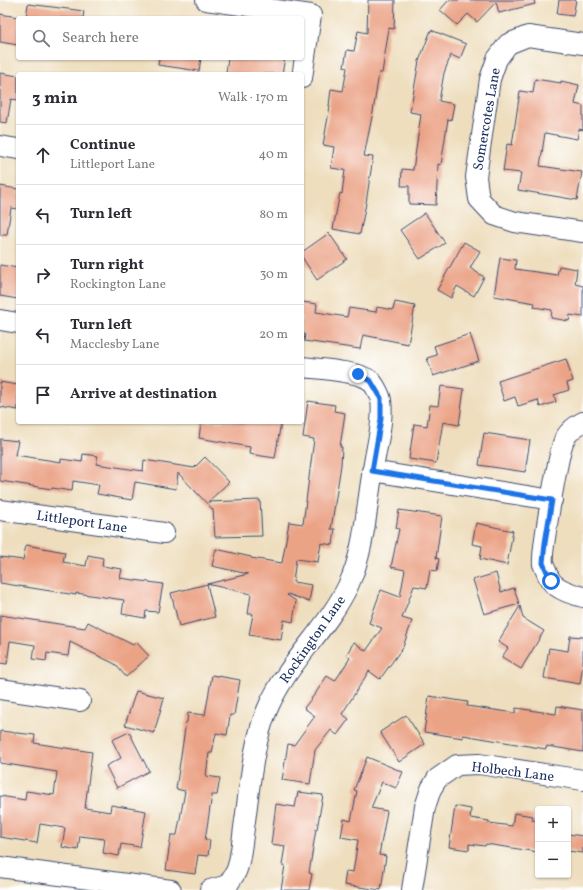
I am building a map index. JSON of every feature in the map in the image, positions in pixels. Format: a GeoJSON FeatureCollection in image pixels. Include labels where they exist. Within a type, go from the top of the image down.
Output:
{"type":"FeatureCollection","features":[{"type":"Feature","properties":{"kind":"street"},"geometry":{"type":"LineString","coordinates":[[206,0],[311,15],[303,72]]}},
{"type":"Feature","properties":{"kind":"street","name":"Somercotes Lane"},"geometry":{"type":"LineString","coordinates":[[583,44],[528,36],[508,44],[497,59],[490,79],[476,177],[479,199],[494,215],[515,222],[583,232]]}},
{"type":"Feature","properties":{"kind":"street"},"geometry":{"type":"LineString","coordinates":[[0,146],[16,149]]}},
{"type":"Feature","properties":{"kind":"street"},"geometry":{"type":"LineString","coordinates":[[0,320],[16,323]]}},
{"type":"Feature","properties":{"kind":"street","name":"Rockington Lane"},"geometry":{"type":"LineString","coordinates":[[210,890],[228,885],[237,869],[244,832],[250,779],[262,725],[270,705],[282,681],[331,616],[348,586],[355,570],[363,537],[381,419],[381,398],[371,381],[358,374],[304,367]]}},
{"type":"Feature","properties":{"kind":"street"},"geometry":{"type":"LineString","coordinates":[[583,422],[574,427],[565,438],[560,455],[543,563],[551,581],[566,592],[583,597]]}},
{"type":"Feature","properties":{"kind":"street"},"geometry":{"type":"LineString","coordinates":[[372,471],[552,500]]}},
{"type":"Feature","properties":{"kind":"street","name":"Littleport Lane"},"geometry":{"type":"LineString","coordinates":[[0,510],[164,533]]}},
{"type":"Feature","properties":{"kind":"street"},"geometry":{"type":"LineString","coordinates":[[0,689],[80,701]]}},
{"type":"Feature","properties":{"kind":"street","name":"Holbech Lane"},"geometry":{"type":"LineString","coordinates":[[412,890],[425,807],[431,789],[437,779],[457,765],[479,764],[583,780]]}},
{"type":"Feature","properties":{"kind":"street"},"geometry":{"type":"LineString","coordinates":[[0,867],[171,890]]}},
{"type":"Feature","properties":{"kind":"building"},"geometry":{"type":"Polygon","coordinates":[[[368,0],[395,0],[394,29],[389,28],[382,73],[379,73],[364,156],[373,157],[360,234],[333,229],[340,193],[342,194],[345,170],[331,168],[334,147],[323,145],[330,106],[331,89],[343,91],[347,68],[344,67],[347,50],[354,51],[358,31],[367,33],[368,0]]]}},
{"type":"Feature","properties":{"kind":"building"},"geometry":{"type":"Polygon","coordinates":[[[449,0],[534,0],[535,4],[499,13],[496,2],[477,22],[468,14],[457,25],[440,10],[449,0]]]}},
{"type":"Feature","properties":{"kind":"building"},"geometry":{"type":"Polygon","coordinates":[[[559,0],[576,0],[573,16],[557,14],[559,0]]]}},
{"type":"Feature","properties":{"kind":"building"},"geometry":{"type":"Polygon","coordinates":[[[28,4],[84,11],[83,16],[26,16],[28,4]]]}},
{"type":"Feature","properties":{"kind":"building"},"geometry":{"type":"Polygon","coordinates":[[[0,14],[16,17],[16,45],[0,42],[0,14]]]}},
{"type":"Feature","properties":{"kind":"building"},"geometry":{"type":"Polygon","coordinates":[[[431,30],[466,44],[460,59],[451,55],[444,73],[439,101],[454,104],[451,120],[448,119],[441,165],[438,164],[436,205],[409,204],[409,186],[401,186],[402,169],[413,170],[421,114],[410,112],[419,61],[431,30]]]}},
{"type":"Feature","properties":{"kind":"building"},"geometry":{"type":"Polygon","coordinates":[[[159,60],[201,60],[199,71],[158,65],[159,60]]]}},
{"type":"Feature","properties":{"kind":"building"},"geometry":{"type":"Polygon","coordinates":[[[228,60],[285,60],[282,72],[226,72],[228,60]]]}},
{"type":"Feature","properties":{"kind":"building"},"geometry":{"type":"Polygon","coordinates":[[[0,73],[16,76],[16,100],[11,99],[7,123],[0,122],[0,73]]]}},
{"type":"Feature","properties":{"kind":"building"},"geometry":{"type":"Polygon","coordinates":[[[535,79],[561,83],[561,81],[579,85],[575,104],[583,106],[583,130],[579,129],[577,139],[545,133],[540,166],[582,172],[577,200],[518,190],[521,173],[503,171],[507,144],[512,145],[520,91],[533,93],[535,79]]]}},
{"type":"Feature","properties":{"kind":"building"},"geometry":{"type":"Polygon","coordinates":[[[0,186],[16,189],[16,209],[11,208],[7,235],[0,235],[0,186]]]}},
{"type":"Feature","properties":{"kind":"building"},"geometry":{"type":"Polygon","coordinates":[[[425,213],[445,243],[420,259],[400,230],[425,213]]]}},
{"type":"Feature","properties":{"kind":"building"},"geometry":{"type":"Polygon","coordinates":[[[329,233],[347,259],[317,280],[304,260],[304,251],[329,233]]]}},
{"type":"Feature","properties":{"kind":"building"},"geometry":{"type":"Polygon","coordinates":[[[464,242],[480,251],[470,268],[484,277],[474,296],[457,286],[451,298],[437,290],[464,242]]]}},
{"type":"Feature","properties":{"kind":"building"},"geometry":{"type":"Polygon","coordinates":[[[500,258],[516,260],[515,269],[557,275],[559,266],[577,269],[575,284],[583,286],[583,317],[570,315],[569,321],[551,318],[552,310],[534,307],[535,303],[494,296],[500,258]]]}},
{"type":"Feature","properties":{"kind":"building"},"geometry":{"type":"Polygon","coordinates":[[[0,265],[16,268],[16,299],[0,296],[0,265]]]}},
{"type":"Feature","properties":{"kind":"building"},"geometry":{"type":"Polygon","coordinates":[[[304,302],[317,304],[316,312],[347,317],[349,308],[376,312],[377,307],[393,310],[395,302],[415,306],[408,344],[363,335],[360,349],[304,341],[304,302]]]}},
{"type":"Feature","properties":{"kind":"building"},"geometry":{"type":"Polygon","coordinates":[[[470,334],[479,361],[433,376],[427,358],[437,355],[434,346],[470,334]]]}},
{"type":"Feature","properties":{"kind":"building"},"geometry":{"type":"Polygon","coordinates":[[[566,359],[573,381],[567,383],[569,390],[554,395],[556,402],[540,407],[538,400],[518,406],[515,397],[504,401],[498,381],[566,359]]]}},
{"type":"Feature","properties":{"kind":"building"},"geometry":{"type":"Polygon","coordinates":[[[0,382],[16,385],[16,410],[0,407],[0,382]]]}},
{"type":"Feature","properties":{"kind":"building"},"geometry":{"type":"Polygon","coordinates":[[[441,386],[464,389],[459,425],[443,422],[436,463],[409,459],[414,424],[427,426],[430,405],[438,406],[441,386]]]}},
{"type":"Feature","properties":{"kind":"building"},"geometry":{"type":"Polygon","coordinates":[[[308,401],[335,405],[334,411],[345,413],[340,447],[342,447],[341,465],[331,529],[335,529],[333,545],[321,543],[318,562],[296,559],[293,582],[312,585],[309,602],[288,594],[287,595],[296,601],[293,622],[284,620],[281,640],[249,635],[253,614],[248,614],[251,594],[207,584],[248,574],[212,566],[216,549],[251,558],[282,563],[289,522],[303,524],[314,439],[303,437],[308,401]]]}},
{"type":"Feature","properties":{"kind":"building"},"geometry":{"type":"Polygon","coordinates":[[[201,424],[281,424],[275,458],[249,454],[250,447],[199,438],[201,424]]]}},
{"type":"Feature","properties":{"kind":"building"},"geometry":{"type":"Polygon","coordinates":[[[484,433],[530,440],[525,472],[479,465],[484,433]]]}},
{"type":"Feature","properties":{"kind":"building"},"geometry":{"type":"Polygon","coordinates":[[[0,439],[18,441],[15,455],[61,462],[61,459],[82,462],[83,454],[98,456],[96,464],[143,471],[144,460],[194,468],[205,457],[229,482],[208,502],[260,500],[262,536],[215,537],[213,510],[178,473],[176,489],[135,482],[132,500],[97,494],[99,485],[73,481],[72,491],[0,481],[0,439]]]}},
{"type":"Feature","properties":{"kind":"building"},"geometry":{"type":"Polygon","coordinates":[[[399,510],[442,516],[436,558],[439,559],[437,571],[430,570],[427,588],[414,586],[402,618],[412,621],[403,647],[380,679],[369,671],[342,714],[349,719],[337,735],[331,730],[315,750],[310,784],[282,780],[288,744],[294,745],[315,716],[304,708],[327,676],[335,681],[350,658],[346,655],[354,642],[366,651],[382,628],[369,623],[381,590],[400,597],[405,570],[391,567],[399,529],[396,528],[399,510]]]}},
{"type":"Feature","properties":{"kind":"building"},"geometry":{"type":"Polygon","coordinates":[[[476,523],[513,531],[507,565],[480,559],[482,546],[472,544],[476,523]]]}},
{"type":"Feature","properties":{"kind":"building"},"geometry":{"type":"Polygon","coordinates":[[[26,545],[65,552],[63,562],[86,566],[88,555],[103,558],[102,566],[122,569],[120,578],[163,584],[158,612],[146,611],[145,618],[122,614],[124,600],[76,593],[76,595],[0,583],[0,557],[23,560],[26,545]]]}},
{"type":"Feature","properties":{"kind":"building"},"geometry":{"type":"Polygon","coordinates":[[[496,573],[501,592],[514,588],[519,604],[484,614],[473,580],[496,573]]]}},
{"type":"Feature","properties":{"kind":"building"},"geometry":{"type":"Polygon","coordinates":[[[207,584],[215,617],[179,626],[171,593],[207,584]]]}},
{"type":"Feature","properties":{"kind":"building"},"geometry":{"type":"Polygon","coordinates":[[[520,606],[523,618],[544,631],[521,669],[502,657],[508,648],[498,642],[520,606]]]}},
{"type":"Feature","properties":{"kind":"building"},"geometry":{"type":"Polygon","coordinates":[[[0,615],[85,628],[88,622],[133,645],[136,642],[149,656],[126,677],[115,664],[70,642],[68,656],[47,653],[46,661],[33,659],[35,645],[10,641],[7,664],[0,663],[0,615]]]}},
{"type":"Feature","properties":{"kind":"building"},"geometry":{"type":"Polygon","coordinates":[[[570,636],[583,637],[583,664],[580,684],[544,678],[549,648],[568,651],[570,636]]]}},
{"type":"Feature","properties":{"kind":"building"},"geometry":{"type":"Polygon","coordinates":[[[212,675],[240,680],[234,715],[230,715],[227,735],[216,733],[212,753],[209,753],[206,776],[220,778],[217,795],[212,795],[205,840],[210,840],[208,856],[198,855],[195,874],[166,870],[171,835],[177,835],[185,791],[176,789],[188,713],[205,715],[212,675]]]}},
{"type":"Feature","properties":{"kind":"building"},"geometry":{"type":"Polygon","coordinates":[[[136,691],[164,698],[154,733],[125,725],[136,691]]]}},
{"type":"Feature","properties":{"kind":"building"},"geometry":{"type":"Polygon","coordinates":[[[429,696],[468,702],[467,706],[515,713],[516,708],[556,714],[557,706],[583,710],[583,752],[547,746],[546,749],[463,735],[463,738],[424,732],[429,696]]]}},
{"type":"Feature","properties":{"kind":"building"},"geometry":{"type":"Polygon","coordinates":[[[406,715],[425,744],[399,762],[380,732],[406,715]]]}},
{"type":"Feature","properties":{"kind":"building"},"geometry":{"type":"Polygon","coordinates":[[[0,731],[35,735],[34,743],[92,752],[85,808],[110,812],[111,805],[146,811],[140,847],[121,844],[119,856],[103,853],[105,839],[80,836],[78,850],[62,847],[65,828],[40,824],[37,843],[0,837],[0,796],[25,800],[26,791],[54,795],[57,772],[0,763],[0,731]]]}},
{"type":"Feature","properties":{"kind":"building"},"geometry":{"type":"Polygon","coordinates":[[[129,732],[149,771],[117,788],[106,766],[121,758],[112,740],[129,732]]]}},
{"type":"Feature","properties":{"kind":"building"},"geometry":{"type":"Polygon","coordinates":[[[367,757],[403,772],[396,788],[382,782],[371,808],[387,811],[379,855],[386,856],[381,890],[344,885],[346,871],[353,872],[358,840],[341,837],[344,819],[351,821],[357,791],[354,790],[367,757]]]}},
{"type":"Feature","properties":{"kind":"building"},"geometry":{"type":"Polygon","coordinates":[[[298,792],[323,795],[309,873],[312,874],[309,890],[281,890],[285,865],[282,865],[285,846],[271,844],[276,804],[295,807],[298,792]]]}},
{"type":"Feature","properties":{"kind":"building"},"geometry":{"type":"Polygon","coordinates":[[[455,806],[471,809],[470,818],[489,821],[489,823],[512,826],[514,813],[533,816],[532,820],[535,820],[535,852],[486,844],[485,846],[469,844],[469,850],[449,847],[455,806]]]}},
{"type":"Feature","properties":{"kind":"building"},"geometry":{"type":"Polygon","coordinates":[[[571,834],[583,836],[583,853],[571,851],[571,834]]]}},
{"type":"Feature","properties":{"kind":"route"},"geometry":{"type":"LineString","coordinates":[[358,374],[371,381],[381,398],[381,419],[372,471],[552,500],[543,563],[551,581]]}}]}
